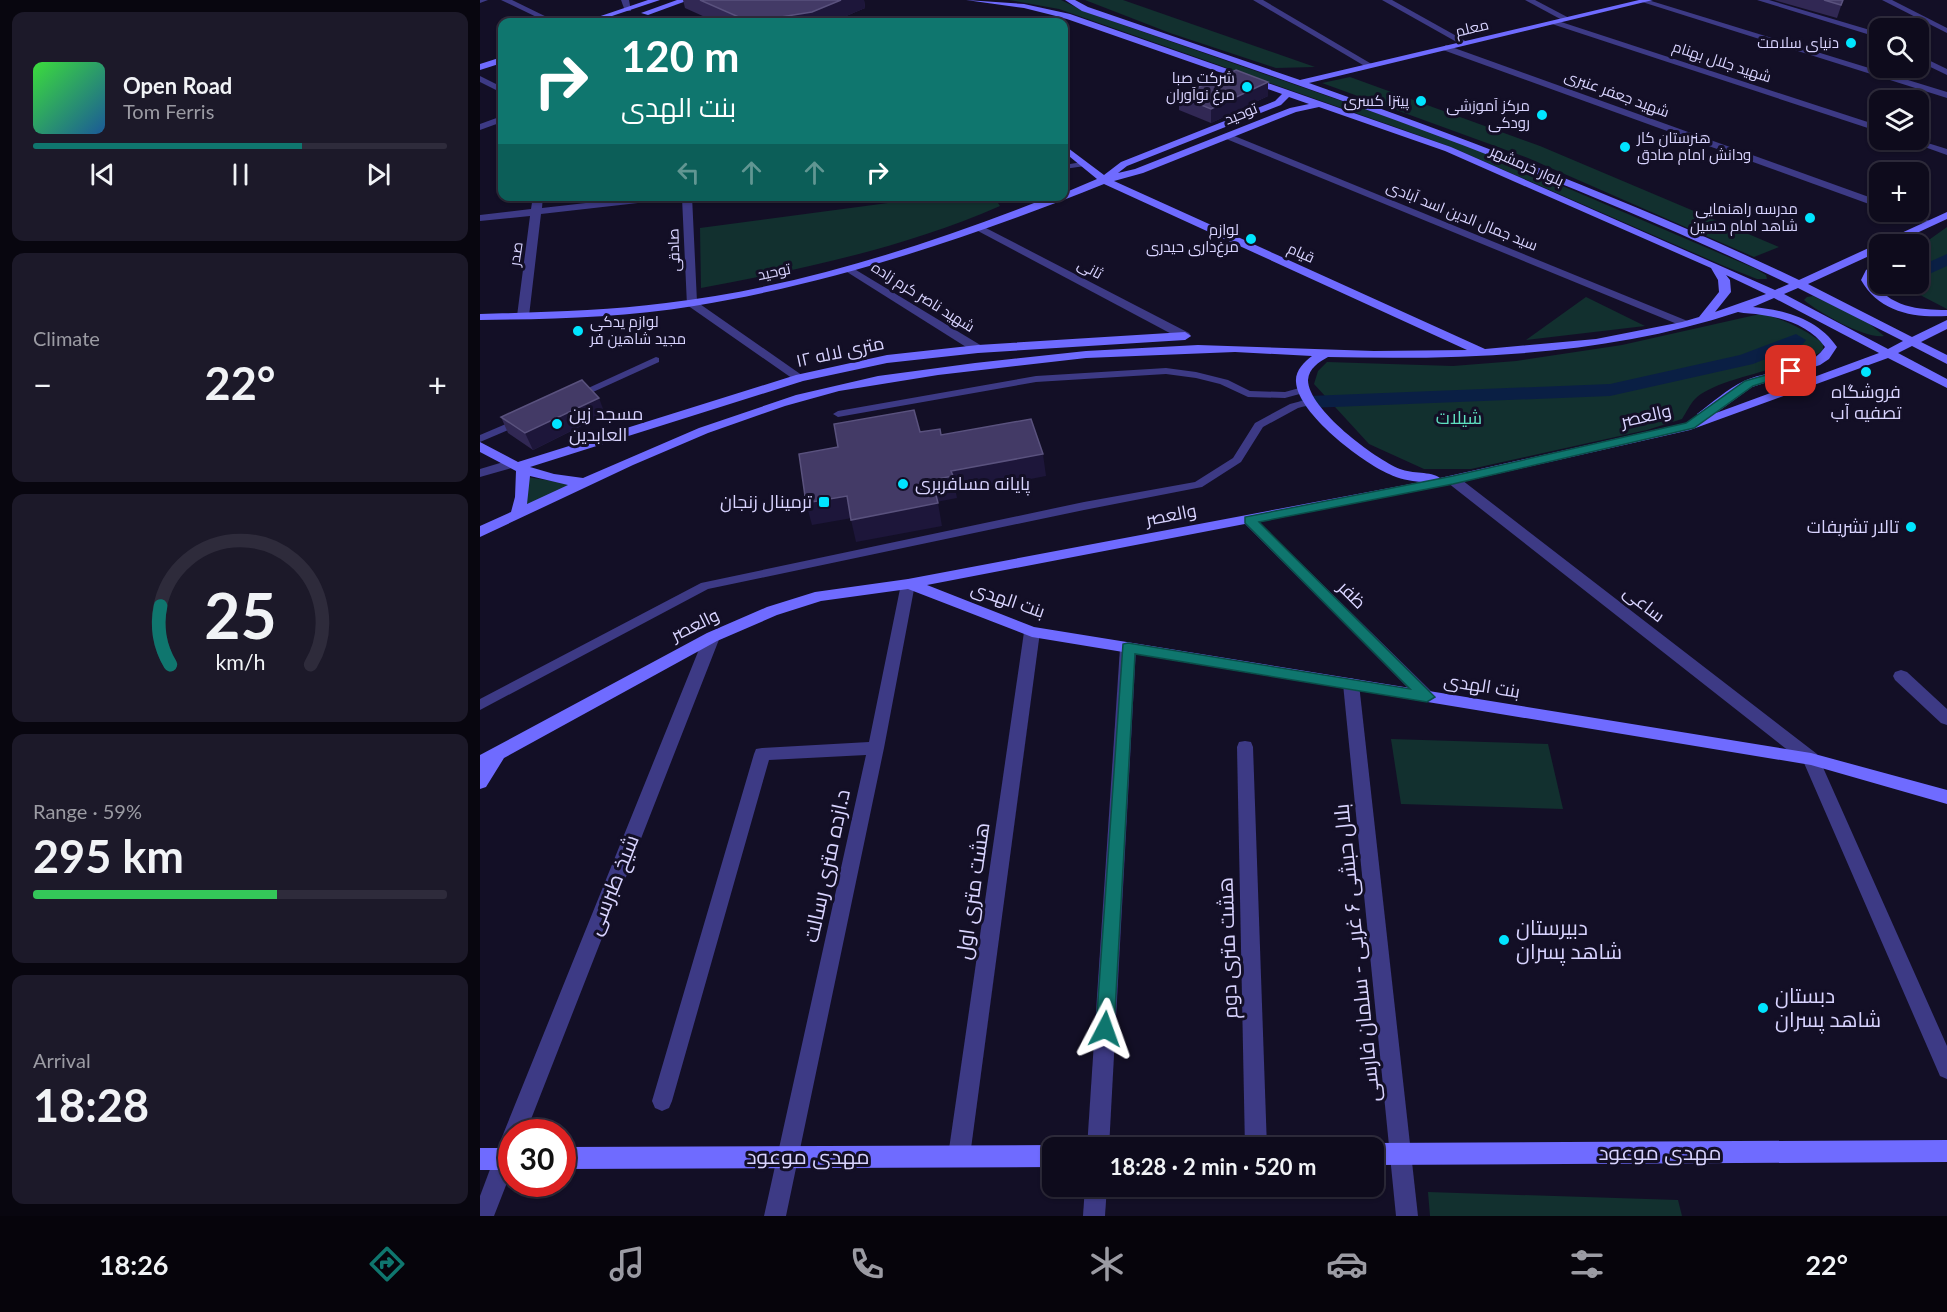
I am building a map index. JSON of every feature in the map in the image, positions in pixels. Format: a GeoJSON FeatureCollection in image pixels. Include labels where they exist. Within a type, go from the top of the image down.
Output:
{"type":"FeatureCollection","features":[{"type":"Feature","properties":{"kind":"main road"},"geometry":{"type":"LineString","coordinates":[[600,18],[656,0]]}},
{"type":"Feature","properties":{"kind":"main road"},"geometry":{"type":"LineString","coordinates":[[629,18],[685,0]]}},
{"type":"Feature","properties":{"kind":"main road","name":"بلوار خرمشهر"},"geometry":{"type":"LineString","coordinates":[[970,0],[1024,6],[1067,16],[1322,103],[1448,149],[1775,294],[1947,384]]}},
{"type":"Feature","properties":{"kind":"main road","name":"بلوار خرمشهر"},"geometry":{"type":"LineString","coordinates":[[1069,0],[1084,9],[1465,140],[1607,198],[1800,285],[1947,360]]}},
{"type":"Feature","properties":{"kind":"main road","name":"معلم"},"geometry":{"type":"LineString","coordinates":[[1301,82],[1646,1]]}},
{"type":"Feature","properties":{"kind":"main road"},"geometry":{"type":"LineString","coordinates":[[480,57],[498,51]]}},
{"type":"Feature","properties":{"kind":"main road"},"geometry":{"type":"LineString","coordinates":[[480,67],[498,61]]}},
{"type":"Feature","properties":{"kind":"main road","name":"توحید"},"geometry":{"type":"LineString","coordinates":[[1104,180],[1124,164],[1278,103],[1289,92]]}},
{"type":"Feature","properties":{"kind":"main road"},"geometry":{"type":"LineString","coordinates":[[1278,103],[1291,106],[1293,110]]}},
{"type":"Feature","properties":{"kind":"main road","name":"توحید"},"geometry":{"type":"LineString","coordinates":[[1068,194],[1104,180],[1138,171],[1293,110],[1322,103]]}},
{"type":"Feature","properties":{"kind":"main road","name":"قیام"},"geometry":{"type":"LineString","coordinates":[[1068,153],[1104,180],[1485,353]]}},
{"type":"Feature","properties":{"kind":"main road","name":"توحید"},"geometry":{"type":"LineString","coordinates":[[480,316],[523,316],[691,303],[851,270],[982,229],[1051,201]]}},
{"type":"Feature","properties":{"kind":"main road"},"geometry":{"type":"LineString","coordinates":[[1907,234],[1947,215]]}},
{"type":"Feature","properties":{"kind":"main road"},"geometry":{"type":"LineString","coordinates":[[1913,234],[1916,230]]}},
{"type":"Feature","properties":{"kind":"main road"},"geometry":{"type":"LineString","coordinates":[[480,532],[585,482],[710,428],[782,402],[853,385],[938,371],[1040,360],[1189,349],[1241,348],[1326,353],[1485,353],[1560,347],[1686,324],[1800,285],[1869,252]]}},
{"type":"Feature","properties":{"kind":"main road"},"geometry":{"type":"LineString","coordinates":[[1704,318],[1725,292],[1724,280],[1715,266]]}},
{"type":"Feature","properties":{"kind":"main road"},"geometry":{"type":"LineString","coordinates":[[1876,294],[1909,310],[1947,313]]}},
{"type":"Feature","properties":{"kind":"main road"},"geometry":{"type":"LineString","coordinates":[[1690,426],[1749,383],[1812,365],[1827,357],[1831,347],[1828,340],[1779,313],[1760,309],[1729,310]]}},
{"type":"Feature","properties":{"kind":"main road","name":"والعصر"},"geometry":{"type":"LineString","coordinates":[[480,763],[712,637],[772,611],[820,596],[908,584],[1249,520],[1453,480],[1690,426],[1873,362],[1947,324]]}},
{"type":"Feature","properties":{"kind":"main road","name":"۱۲ متری لاله"},"geometry":{"type":"LineString","coordinates":[[516,467],[800,378],[887,359],[978,349],[1185,336]]}},
{"type":"Feature","properties":{"kind":"main road"},"geometry":{"type":"LineString","coordinates":[[1326,353],[1308,365],[1303,374],[1306,396],[1354,447],[1376,462],[1406,475],[1453,480]]}},
{"type":"Feature","properties":{"kind":"main road"},"geometry":{"type":"LineString","coordinates":[[480,446],[516,467],[554,479],[585,482]]}},
{"type":"Feature","properties":{"kind":"main road"},"geometry":{"type":"LineString","coordinates":[[516,467],[522,497],[517,514]]}},
{"type":"Feature","properties":{"kind":"main road","name":"بنت الهدی"},"geometry":{"type":"LineString","coordinates":[[908,584],[1032,632],[1810,759],[1947,797]]}},
{"type":"Feature","properties":{"kind":"main road"},"geometry":{"type":"LineString","coordinates":[[480,782],[501,750]]}},
{"type":"Feature","properties":{"kind":"main road","name":"مهدی موعود"},"geometry":{"type":"LineString","coordinates":[[1384,1154],[1947,1151]]}},
{"type":"Feature","properties":{"kind":"main road"},"geometry":{"type":"LineString","coordinates":[[480,1159],[498,1155]]}},
{"type":"Feature","properties":{"kind":"main road","name":"مهدی موعود"},"geometry":{"type":"LineString","coordinates":[[576,1158],[1042,1156]]}},
{"type":"Feature","properties":{"kind":"street"},"geometry":{"type":"LineString","coordinates":[[480,1],[484,0]]}},
{"type":"Feature","properties":{"kind":"street"},"geometry":{"type":"LineString","coordinates":[[505,0],[544,18]]}},
{"type":"Feature","properties":{"kind":"street"},"geometry":{"type":"LineString","coordinates":[[625,0],[628,9]]}},
{"type":"Feature","properties":{"kind":"street"},"geometry":{"type":"LineString","coordinates":[[1257,0],[1371,66]]}},
{"type":"Feature","properties":{"kind":"street"},"geometry":{"type":"LineString","coordinates":[[1386,0],[1465,43]]}},
{"type":"Feature","properties":{"kind":"street"},"geometry":{"type":"LineString","coordinates":[[1529,0],[1568,19]]}},
{"type":"Feature","properties":{"kind":"street"},"geometry":{"type":"LineString","coordinates":[[1761,0],[1869,33]]}},
{"type":"Feature","properties":{"kind":"street"},"geometry":{"type":"LineString","coordinates":[[1886,0],[1947,31]]}},
{"type":"Feature","properties":{"kind":"street"},"geometry":{"type":"LineString","coordinates":[[1646,1],[1947,95]]}},
{"type":"Feature","properties":{"kind":"street"},"geometry":{"type":"LineString","coordinates":[[1055,18],[1067,16]]}},
{"type":"Feature","properties":{"kind":"street","name":"شهید جلال بهنام"},"geometry":{"type":"LineString","coordinates":[[1555,22],[1869,125]]}},
{"type":"Feature","properties":{"kind":"street","name":"شهید جعفر عنبری"},"geometry":{"type":"LineString","coordinates":[[1446,48],[1869,201]]}},
{"type":"Feature","properties":{"kind":"street"},"geometry":{"type":"LineString","coordinates":[[1929,63],[1947,72]]}},
{"type":"Feature","properties":{"kind":"street"},"geometry":{"type":"LineString","coordinates":[[480,79],[498,88]]}},
{"type":"Feature","properties":{"kind":"street"},"geometry":{"type":"LineString","coordinates":[[480,127],[498,120]]}},
{"type":"Feature","properties":{"kind":"street","name":"سید جمال الدین اسد آبادی"},"geometry":{"type":"LineString","coordinates":[[1227,136],[1686,324]]}},
{"type":"Feature","properties":{"kind":"street"},"geometry":{"type":"LineString","coordinates":[[1929,146],[1947,152]]}},
{"type":"Feature","properties":{"kind":"street","name":"صدر"},"geometry":{"type":"LineString","coordinates":[[523,316],[538,201]]}},
{"type":"Feature","properties":{"kind":"street"},"geometry":{"type":"LineString","coordinates":[[480,218],[635,201]]}},
{"type":"Feature","properties":{"kind":"street","name":"صادقی"},"geometry":{"type":"LineString","coordinates":[[687,201],[691,303]]}},
{"type":"Feature","properties":{"kind":"street","name":"ثانی"},"geometry":{"type":"LineString","coordinates":[[982,229],[1185,336]]}},
{"type":"Feature","properties":{"kind":"street","name":"شهید ناصر کرم زاده"},"geometry":{"type":"LineString","coordinates":[[851,270],[978,349]]}},
{"type":"Feature","properties":{"kind":"street"},"geometry":{"type":"LineString","coordinates":[[691,303],[800,378]]}},
{"type":"Feature","properties":{"kind":"street"},"geometry":{"type":"LineString","coordinates":[[480,473],[516,467]]}},
{"type":"Feature","properties":{"kind":"street","name":"ساعی"},"geometry":{"type":"LineString","coordinates":[[1453,480],[1810,759]]}},
{"type":"Feature","properties":{"kind":"street","name":"ظفر"},"geometry":{"type":"LineString","coordinates":[[1249,520],[1427,697]]}},
{"type":"Feature","properties":{"kind":"street","name":"د.ازده متری رسالت"},"geometry":{"type":"LineString","coordinates":[[775,1216],[876,748],[908,584]]}},
{"type":"Feature","properties":{"kind":"street","name":"هشت متری اول"},"geometry":{"type":"LineString","coordinates":[[959,1156],[1032,632]]}},
{"type":"Feature","properties":{"kind":"street","name":"شیخ طبرسی"},"geometry":{"type":"LineString","coordinates":[[520,1119],[712,637]]}},
{"type":"Feature","properties":{"kind":"street"},"geometry":{"type":"LineString","coordinates":[[1099,1137],[1128,648]]}},
{"type":"Feature","properties":{"kind":"street"},"geometry":{"type":"LineString","coordinates":[[1901,676],[1947,719]]}},
{"type":"Feature","properties":{"kind":"street","name":"بلال حبشی ۶ غربی - سلمان فارسی"},"geometry":{"type":"LineString","coordinates":[[1351,684],[1407,1216]]}},
{"type":"Feature","properties":{"kind":"street","name":"هشت متری دوم"},"geometry":{"type":"LineString","coordinates":[[1245,747],[1257,1137]]}},
{"type":"Feature","properties":{"kind":"street"},"geometry":{"type":"LineString","coordinates":[[662,1101],[762,753],[876,748]]}},
{"type":"Feature","properties":{"kind":"street"},"geometry":{"type":"LineString","coordinates":[[1810,759],[1947,1069]]}},
{"type":"Feature","properties":{"kind":"street"},"geometry":{"type":"LineString","coordinates":[[483,1216],[498,1180]]}},
{"type":"Feature","properties":{"kind":"street"},"geometry":{"type":"LineString","coordinates":[[1094,1216],[1095,1197]]}},
{"type":"Feature","properties":{"kind":"lane"},"geometry":{"type":"LineString","coordinates":[[1068,166],[1082,164]]}},
{"type":"Feature","properties":{"kind":"lane"},"geometry":{"type":"LineString","coordinates":[[563,402],[656,360]]}},
{"type":"Feature","properties":{"kind":"lane"},"geometry":{"type":"LineString","coordinates":[[838,414],[1036,379],[1154,372],[1196,375],[1224,382],[1248,394],[1306,396]]}},
{"type":"Feature","properties":{"kind":"lane"},"geometry":{"type":"LineString","coordinates":[[480,705],[705,586],[1084,506],[1198,485],[1237,460],[1259,425],[1294,406],[1306,396]]}},
{"type":"Feature","properties":{"kind":"lane"},"geometry":{"type":"LineString","coordinates":[[480,439],[532,416]]}},
{"type":"Feature","properties":{"kind":"green space"},"geometry":{"type":"Polygon","coordinates":[[[1009,0],[1061,0],[1086,12],[1462,143],[1754,268],[1766,275],[1767,279],[1757,279],[1724,266],[1451,147],[1059,9],[1009,0]]]}},
{"type":"Feature","properties":{"kind":"green space"},"geometry":{"type":"Polygon","coordinates":[[[1085,0],[1123,0],[1315,67],[1276,68],[1170,33],[1085,0]]]}},
{"type":"Feature","properties":{"kind":"green space"},"geometry":{"type":"Polygon","coordinates":[[[1350,77],[1540,146],[1779,247],[1754,257],[1528,158],[1322,83],[1350,77]]]}},
{"type":"Feature","properties":{"kind":"green space"},"geometry":{"type":"Polygon","coordinates":[[[903,201],[997,201],[1000,206],[927,234],[853,256],[701,288],[700,228],[903,201]]]}},
{"type":"Feature","properties":{"kind":"green space"},"geometry":{"type":"Polygon","coordinates":[[[1947,227],[1947,309],[1918,294],[1929,294],[1929,240],[1947,227]]]}},
{"type":"Feature","properties":{"kind":"green space"},"geometry":{"type":"Polygon","coordinates":[[[1813,296],[1865,320],[1884,336],[1876,336],[1854,329],[1820,312],[1804,300],[1813,296]]]}},
{"type":"Feature","properties":{"kind":"green space"},"geometry":{"type":"Polygon","coordinates":[[[1586,297],[1645,326],[1526,340],[1586,297]]]}},
{"type":"Feature","properties":{"kind":"green space","name":"شیلات"},"geometry":{"type":"Polygon","coordinates":[[[1760,314],[1785,321],[1808,333],[1823,343],[1823,351],[1793,363],[1719,385],[1695,399],[1682,419],[1647,430],[1471,469],[1424,469],[1369,444],[1314,384],[1318,371],[1327,362],[1453,366],[1516,361],[1622,345],[1760,314]]]}},
{"type":"Feature","properties":{"kind":"green space"},"geometry":{"type":"Polygon","coordinates":[[[527,477],[571,484],[527,506],[527,477]]]}},
{"type":"Feature","properties":{"kind":"green space"},"geometry":{"type":"Polygon","coordinates":[[[1391,739],[1548,744],[1563,809],[1401,804],[1391,739]]]}},
{"type":"Feature","properties":{"kind":"green space"},"geometry":{"type":"Polygon","coordinates":[[[1428,1192],[1678,1200],[1682,1216],[1430,1216],[1428,1192]]]}},
{"type":"Feature","properties":{"kind":"building"},"geometry":{"type":"Polygon","coordinates":[[[700,0],[841,0],[812,12],[775,18],[741,18],[700,0]]]}},
{"type":"Feature","properties":{"kind":"building"},"geometry":{"type":"Polygon","coordinates":[[[1824,0],[1843,0],[1841,5],[1824,0]]]}},
{"type":"Feature","properties":{"kind":"building"},"geometry":{"type":"Polygon","coordinates":[[[1236,70],[1268,82],[1211,109],[1179,96],[1236,70]]]}},
{"type":"Feature","properties":{"kind":"building"},"geometry":{"type":"Polygon","coordinates":[[[582,380],[599,398],[525,433],[501,417],[582,380]]]}},
{"type":"Feature","properties":{"kind":"building","name":"پایانه مسافربری"},"geometry":{"type":"Polygon","coordinates":[[[914,410],[920,432],[940,429],[941,435],[1031,419],[1043,454],[951,471],[953,476],[932,480],[938,503],[851,520],[847,496],[806,503],[799,454],[838,447],[834,424],[914,410]]]}},
{"type":"Feature","properties":{"kind":"waterway"},"geometry":{"type":"LineString","coordinates":[[1929,268],[1947,259]]}},
{"type":"Feature","properties":{"kind":"waterway"},"geometry":{"type":"LineString","coordinates":[[1309,402],[1610,390],[1746,360],[1796,340]]}},
{"type":"Feature","properties":{"kind":"place","name":"دنیای سلامت"},"geometry":{"type":"Point","coordinates":[1851,43]}},
{"type":"Feature","properties":{"kind":"place","name":"شرکت صبا مرغ نوآوران"},"geometry":{"type":"Point","coordinates":[1247,87]}},
{"type":"Feature","properties":{"kind":"place","name":"پیتزا کسری"},"geometry":{"type":"Point","coordinates":[1421,101]}},
{"type":"Feature","properties":{"kind":"place","name":"مرکز آموزشی رودکی"},"geometry":{"type":"Point","coordinates":[1542,115]}},
{"type":"Feature","properties":{"kind":"place","name":"هنرستان کار ودانش امام صادق"},"geometry":{"type":"Point","coordinates":[1625,147]}},
{"type":"Feature","properties":{"kind":"place","name":"مدرسه راهنمایی شاهد امام حسین"},"geometry":{"type":"Point","coordinates":[1810,218]}},
{"type":"Feature","properties":{"kind":"place","name":"لوازم مرغ‌داری حیدری"},"geometry":{"type":"Point","coordinates":[1251,239]}},
{"type":"Feature","properties":{"kind":"place","name":"لوازم یدکی مجید شاهین فر"},"geometry":{"type":"Point","coordinates":[578,331]}},
{"type":"Feature","properties":{"kind":"place","name":"فروشگاه تصفیه آب"},"geometry":{"type":"Point","coordinates":[1866,372]}},
{"type":"Feature","properties":{"kind":"place","name":"مسجد زین العابدین"},"geometry":{"type":"Point","coordinates":[557,424]}},
{"type":"Feature","properties":{"kind":"place","name":"پایانه مسافربری"},"geometry":{"type":"Point","coordinates":[903,484]}},
{"type":"Feature","properties":{"kind":"place","name":"ترمینال زنجان"},"geometry":{"type":"Point","coordinates":[824,502]}},
{"type":"Feature","properties":{"kind":"place","name":"تالار تشریفات"},"geometry":{"type":"Point","coordinates":[1911,527]}},
{"type":"Feature","properties":{"kind":"place","name":"دبیرستان شاهد پسران"},"geometry":{"type":"Point","coordinates":[1504,940]}},
{"type":"Feature","properties":{"kind":"place","name":"دبستان شاهد پسران"},"geometry":{"type":"Point","coordinates":[1763,1008]}},
{"type":"Feature","properties":{"kind":"route"},"geometry":{"type":"LineString","coordinates":[[1105,1029],[1128,648],[1427,697],[1249,520],[1453,480],[1690,426],[1749,383],[1791,371]]}}]}
